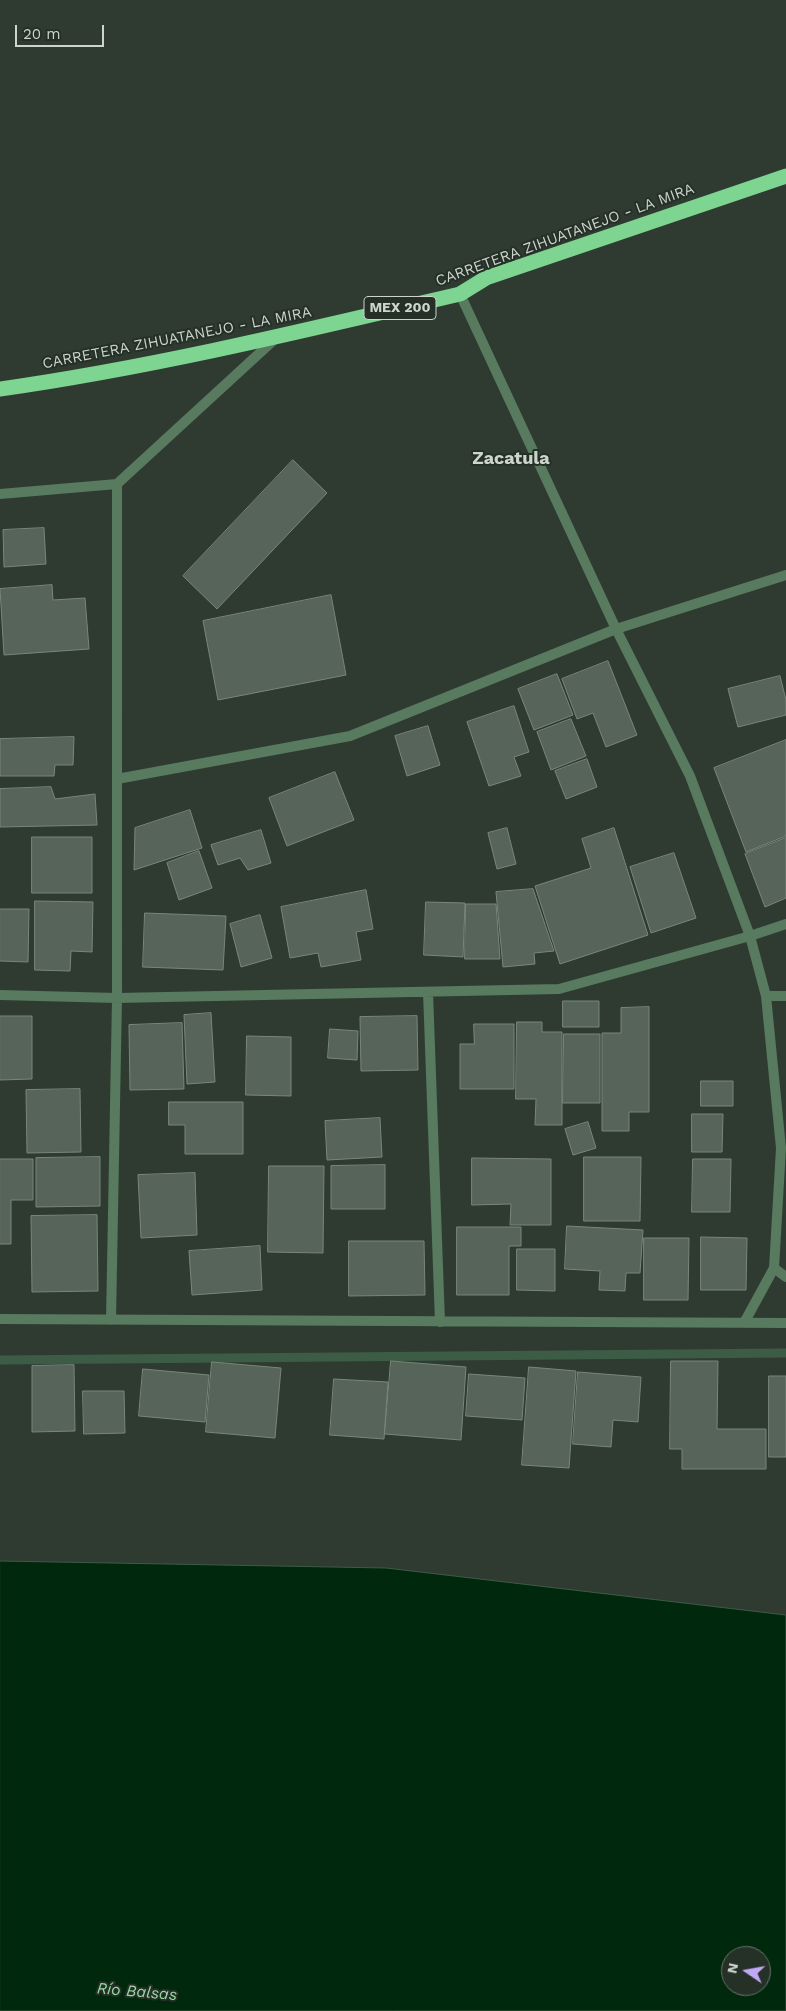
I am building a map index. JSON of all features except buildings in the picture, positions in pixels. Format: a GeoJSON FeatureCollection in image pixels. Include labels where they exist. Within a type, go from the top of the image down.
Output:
{"type":"FeatureCollection","features":[{"type":"Feature","properties":{"kind":"highway","name":"CARRETERA ZIHUATANEJO - LA MIRA"},"geometry":{"type":"LineString","coordinates":[[0,389],[84,377],[276,338],[460,294],[486,278],[786,176]]}},
{"type":"Feature","properties":{"kind":"street"},"geometry":{"type":"LineString","coordinates":[[460,294],[616,629],[690,776],[750,936],[766,996],[781,1148],[774,1268],[744,1323]]}},
{"type":"Feature","properties":{"kind":"street"},"geometry":{"type":"LineString","coordinates":[[0,494],[117,484],[276,338]]}},
{"type":"Feature","properties":{"kind":"street"},"geometry":{"type":"LineString","coordinates":[[111,1320],[116,998],[117,484]]}},
{"type":"Feature","properties":{"kind":"street"},"geometry":{"type":"LineString","coordinates":[[117,779],[350,736],[616,629],[786,575]]}},
{"type":"Feature","properties":{"kind":"street"},"geometry":{"type":"LineString","coordinates":[[0,995],[116,998],[559,989],[750,936],[786,924]]}},
{"type":"Feature","properties":{"kind":"street"},"geometry":{"type":"LineString","coordinates":[[428,992],[440,1322]]}},
{"type":"Feature","properties":{"kind":"street"},"geometry":{"type":"LineString","coordinates":[[766,996],[786,996]]}},
{"type":"Feature","properties":{"kind":"street"},"geometry":{"type":"LineString","coordinates":[[774,1268],[786,1277]]}},
{"type":"Feature","properties":{"kind":"street"},"geometry":{"type":"LineString","coordinates":[[0,1319],[786,1323]]}},
{"type":"Feature","properties":{"kind":"water","name":"Río Balsas"},"geometry":{"type":"Polygon","coordinates":[[[0,1561],[386,1568],[786,1615],[786,2011],[0,2011],[0,1561]]]}},
{"type":"Feature","properties":{"kind":"waterway"},"geometry":{"type":"LineString","coordinates":[[0,1360],[786,1353]]}},
{"type":"Feature","properties":{"kind":"district","name":"Zacatula"},"geometry":{"type":"Point","coordinates":[511,459]}}]}
